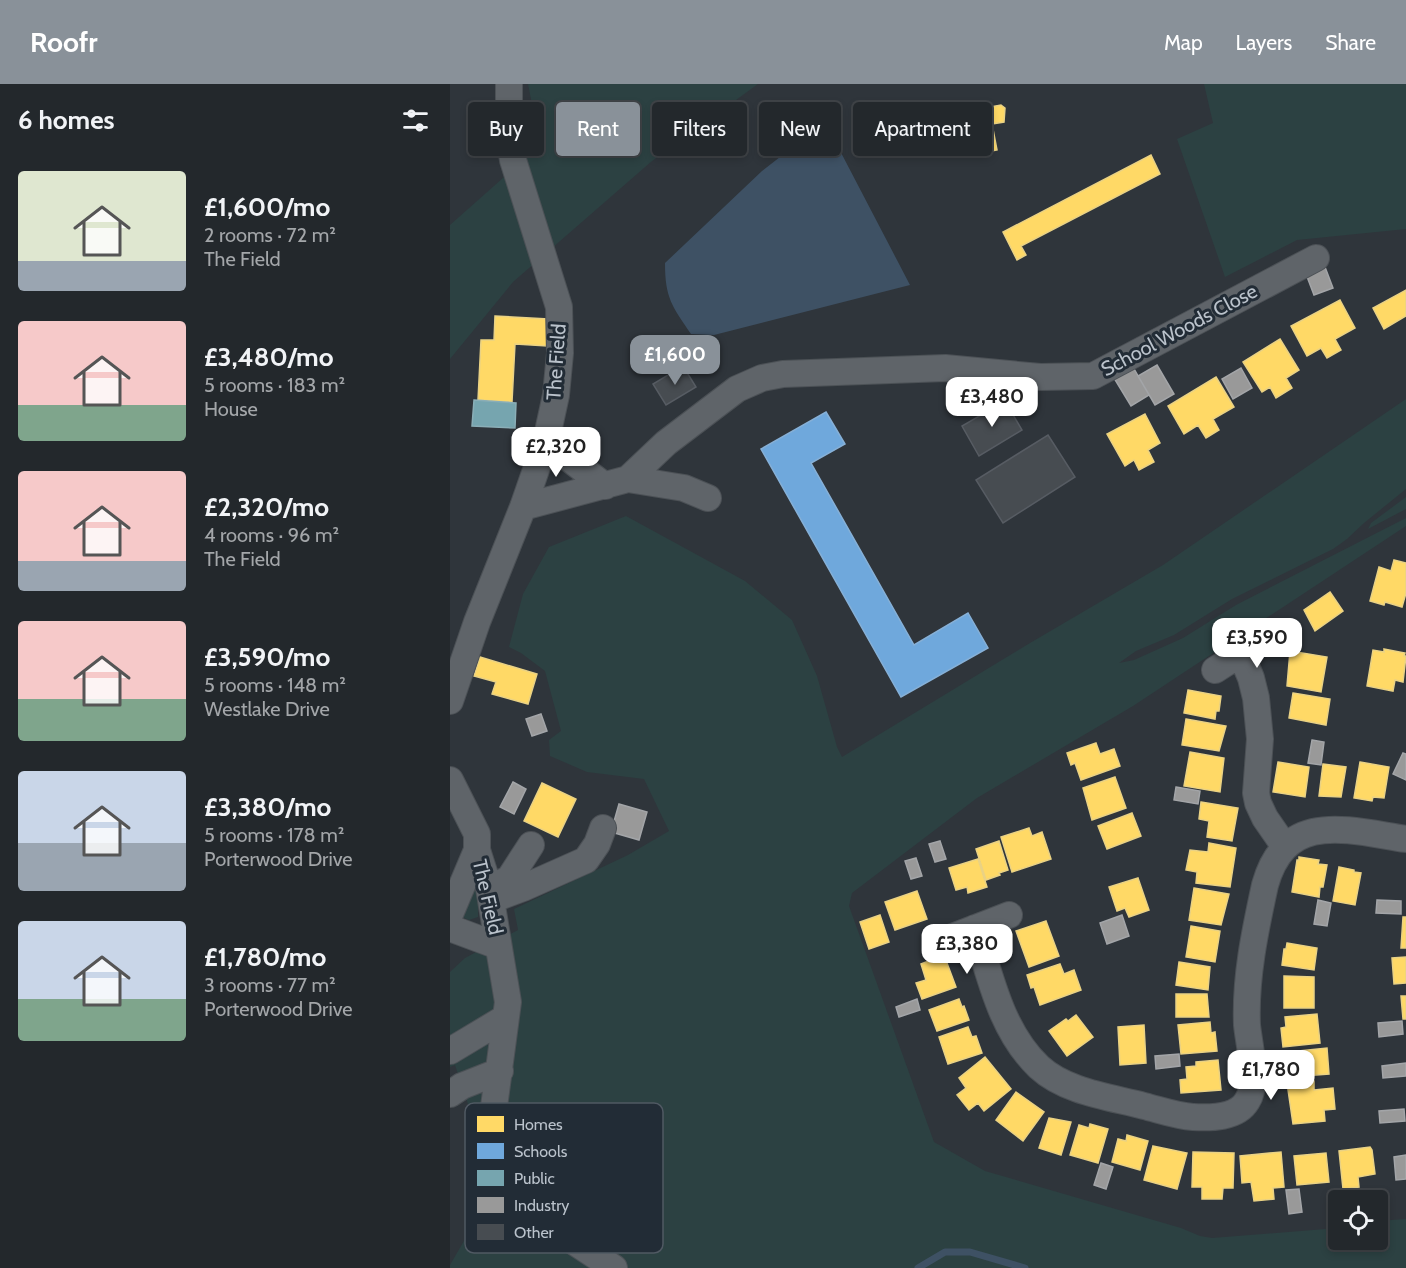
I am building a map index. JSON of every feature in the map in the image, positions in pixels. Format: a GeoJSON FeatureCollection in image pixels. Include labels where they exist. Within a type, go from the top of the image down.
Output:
{"type":"FeatureCollection","features":[{"type":"Feature","properties":{"kind":"street","name":"The Field"},"geometry":{"type":"LineString","coordinates":[[450,701],[477,622],[524,507],[546,441],[556,395],[560,353],[559,307],[513,160],[509,136],[509,84]]}},
{"type":"Feature","properties":{"kind":"street","name":"School Woods Close"},"geometry":{"type":"LineString","coordinates":[[524,507],[617,482],[737,389],[762,378],[783,374],[945,368],[1040,377],[1093,376],[1316,258]]}},
{"type":"Feature","properties":{"kind":"street"},"geometry":{"type":"LineString","coordinates":[[546,441],[617,482],[684,489],[708,498]]}},
{"type":"Feature","properties":{"kind":"street"},"geometry":{"type":"LineString","coordinates":[[1215,670],[1274,632]]}},
{"type":"Feature","properties":{"kind":"street"},"geometry":{"type":"LineString","coordinates":[[1241,654],[1256,698],[1260,739],[1256,793],[1258,802],[1265,818],[1285,847]]}},
{"type":"Feature","properties":{"kind":"street","name":"The Field"},"geometry":{"type":"LineString","coordinates":[[450,780],[477,834],[477,850],[490,894],[508,1002],[495,1103]]}},
{"type":"Feature","properties":{"kind":"street"},"geometry":{"type":"LineString","coordinates":[[490,894],[524,888],[586,860],[597,844],[603,828]]}},
{"type":"Feature","properties":{"kind":"street"},"geometry":{"type":"LineString","coordinates":[[975,928],[1006,1020],[1030,1057],[1048,1074],[1074,1087],[1181,1115],[1201,1117],[1228,1115],[1238,1111],[1246,1103],[1252,1086],[1247,1004],[1250,970],[1269,872],[1278,855],[1285,847],[1308,832],[1321,829],[1406,839]]}},
{"type":"Feature","properties":{"kind":"street"},"geometry":{"type":"LineString","coordinates":[[490,894],[508,879],[531,845]]}},
{"type":"Feature","properties":{"kind":"street"},"geometry":{"type":"LineString","coordinates":[[450,914],[477,850]]}},
{"type":"Feature","properties":{"kind":"street"},"geometry":{"type":"LineString","coordinates":[[947,939],[1009,915]]}},
{"type":"Feature","properties":{"kind":"street"},"geometry":{"type":"LineString","coordinates":[[450,928],[498,945]]}},
{"type":"Feature","properties":{"kind":"street"},"geometry":{"type":"LineString","coordinates":[[450,1051],[505,1018]]}},
{"type":"Feature","properties":{"kind":"street"},"geometry":{"type":"LineString","coordinates":[[450,1094],[462,1086],[500,1071]]}},
{"type":"Feature","properties":{"kind":"street","name":"The Field"},"geometry":{"type":"LineString","coordinates":[[591,1253],[614,1268]]}},
{"type":"Feature","properties":{"kind":"green space"},"geometry":{"type":"Polygon","coordinates":[[[528,84],[758,84],[733,102],[652,102],[652,156],[659,156],[513,282],[450,359],[450,225],[528,156],[544,156],[544,102],[532,102],[528,84]]]}},
{"type":"Feature","properties":{"kind":"green space"},"geometry":{"type":"Polygon","coordinates":[[[1204,84],[1406,84],[1406,229],[1297,240],[1225,277],[1177,139],[1213,123],[1204,84]]]}},
{"type":"Feature","properties":{"kind":"green space"},"geometry":{"type":"Polygon","coordinates":[[[1406,399],[1406,489],[1333,549],[1232,599],[1174,635],[1136,651],[1119,663],[1134,660],[1183,638],[1236,605],[1406,518],[1406,526],[1133,706],[977,798],[852,893],[849,906],[934,1142],[985,1171],[1212,1238],[1328,1229],[1328,1250],[1388,1250],[1388,1220],[1406,1219],[1406,1268],[450,1268],[465,1239],[465,1253],[663,1253],[663,1103],[468,1103],[455,1065],[450,1067],[450,972],[465,958],[518,930],[514,909],[628,855],[669,831],[644,779],[587,772],[550,756],[549,740],[561,731],[545,671],[509,647],[523,594],[549,547],[626,516],[745,581],[792,620],[817,676],[837,747],[842,757],[1163,565],[1406,399]]]}},
{"type":"Feature","properties":{"kind":"green space"},"geometry":{"type":"Polygon","coordinates":[[[1406,497],[1406,509],[1368,529],[1371,523],[1406,497]]]}},
{"type":"Feature","properties":{"kind":"green space"},"geometry":{"type":"Polygon","coordinates":[[[467,885],[478,885],[478,917],[469,920],[462,917],[467,885]]]}},
{"type":"Feature","properties":{"kind":"water"},"geometry":{"type":"Polygon","coordinates":[[[841,153],[910,285],[714,335],[691,334],[668,293],[665,263],[762,171],[781,156],[841,156],[841,153]]]}},
{"type":"Feature","properties":{"kind":"building: Homes"},"geometry":{"type":"Polygon","coordinates":[[[1001,105],[1005,108],[1004,122],[992,124],[992,107],[1001,105]]]}},
{"type":"Feature","properties":{"kind":"building: Homes"},"geometry":{"type":"Polygon","coordinates":[[[992,124],[997,150],[992,151],[992,124]]]}},
{"type":"Feature","properties":{"kind":"building: Homes"},"geometry":{"type":"Polygon","coordinates":[[[1151,155],[1160,174],[1021,246],[1026,255],[1017,260],[1003,232],[1151,155]]]}},
{"type":"Feature","properties":{"kind":"building: Homes"},"geometry":{"type":"Polygon","coordinates":[[[1406,290],[1406,316],[1384,329],[1373,308],[1406,290]]]}},
{"type":"Feature","properties":{"kind":"building: Homes"},"geometry":{"type":"Polygon","coordinates":[[[1340,300],[1355,328],[1335,339],[1341,350],[1327,358],[1321,348],[1307,356],[1291,326],[1340,300]]]}},
{"type":"Feature","properties":{"kind":"building: Homes"},"geometry":{"type":"Polygon","coordinates":[[[495,316],[548,319],[547,346],[515,344],[512,402],[478,400],[481,340],[494,340],[495,316]]]}},
{"type":"Feature","properties":{"kind":"building: Homes"},"geometry":{"type":"Polygon","coordinates":[[[1280,339],[1299,370],[1286,378],[1292,388],[1276,398],[1270,387],[1262,392],[1243,362],[1280,339]]]}},
{"type":"Feature","properties":{"kind":"building: Homes"},"geometry":{"type":"Polygon","coordinates":[[[1216,377],[1234,407],[1213,419],[1219,430],[1206,438],[1198,425],[1184,434],[1168,406],[1216,377]]]}},
{"type":"Feature","properties":{"kind":"building: Homes"},"geometry":{"type":"Polygon","coordinates":[[[1145,414],[1160,443],[1148,450],[1154,462],[1139,470],[1134,460],[1125,466],[1107,434],[1145,414]]]}},
{"type":"Feature","properties":{"kind":"building: Homes"},"geometry":{"type":"Polygon","coordinates":[[[1394,560],[1406,563],[1406,593],[1402,607],[1370,601],[1379,567],[1391,571],[1394,560]]]}},
{"type":"Feature","properties":{"kind":"building: Homes"},"geometry":{"type":"Polygon","coordinates":[[[1330,592],[1343,611],[1315,631],[1304,610],[1330,592]]]}},
{"type":"Feature","properties":{"kind":"building: Homes"},"geometry":{"type":"Polygon","coordinates":[[[1384,649],[1405,653],[1404,656],[1406,656],[1403,682],[1395,680],[1393,691],[1367,686],[1373,650],[1384,652],[1384,649]]]}},
{"type":"Feature","properties":{"kind":"building: Homes"},"geometry":{"type":"Polygon","coordinates":[[[1290,651],[1327,657],[1321,692],[1287,686],[1290,651]]]}},
{"type":"Feature","properties":{"kind":"building: Homes"},"geometry":{"type":"Polygon","coordinates":[[[480,657],[537,674],[528,704],[492,694],[496,682],[474,676],[480,657]]]}},
{"type":"Feature","properties":{"kind":"building: Homes"},"geometry":{"type":"Polygon","coordinates":[[[1188,690],[1221,696],[1219,711],[1216,711],[1215,719],[1184,713],[1188,690]]]}},
{"type":"Feature","properties":{"kind":"building: Homes"},"geometry":{"type":"Polygon","coordinates":[[[1293,693],[1330,699],[1326,725],[1289,718],[1293,693]]]}},
{"type":"Feature","properties":{"kind":"building: Homes"},"geometry":{"type":"Polygon","coordinates":[[[1186,719],[1226,726],[1219,751],[1182,745],[1186,719]]]}},
{"type":"Feature","properties":{"kind":"building: Homes"},"geometry":{"type":"Polygon","coordinates":[[[1096,743],[1100,754],[1114,749],[1120,766],[1081,780],[1075,763],[1071,765],[1067,753],[1096,743]]]}},
{"type":"Feature","properties":{"kind":"building: Homes"},"geometry":{"type":"Polygon","coordinates":[[[1190,752],[1224,758],[1220,792],[1184,786],[1190,752]]]}},
{"type":"Feature","properties":{"kind":"building: Homes"},"geometry":{"type":"Polygon","coordinates":[[[1278,762],[1309,767],[1305,797],[1273,792],[1278,762]]]}},
{"type":"Feature","properties":{"kind":"building: Homes"},"geometry":{"type":"Polygon","coordinates":[[[1360,762],[1389,767],[1384,798],[1373,797],[1372,801],[1354,798],[1360,762]]]}},
{"type":"Feature","properties":{"kind":"building: Homes"},"geometry":{"type":"Polygon","coordinates":[[[1323,764],[1346,767],[1341,797],[1319,796],[1323,764]]]}},
{"type":"Feature","properties":{"kind":"building: Homes"},"geometry":{"type":"Polygon","coordinates":[[[1115,777],[1126,808],[1092,820],[1083,788],[1115,777]]]}},
{"type":"Feature","properties":{"kind":"building: Homes"},"geometry":{"type":"Polygon","coordinates":[[[542,783],[576,799],[558,837],[524,821],[542,783]]]}},
{"type":"Feature","properties":{"kind":"building: Homes"},"geometry":{"type":"Polygon","coordinates":[[[1201,802],[1238,808],[1232,841],[1207,837],[1209,821],[1199,819],[1201,802]]]}},
{"type":"Feature","properties":{"kind":"building: Homes"},"geometry":{"type":"Polygon","coordinates":[[[1132,813],[1141,836],[1107,849],[1098,826],[1132,813]]]}},
{"type":"Feature","properties":{"kind":"building: Homes"},"geometry":{"type":"Polygon","coordinates":[[[1029,828],[1032,836],[1042,832],[1051,859],[1012,872],[1001,837],[1029,828]]]}},
{"type":"Feature","properties":{"kind":"building: Homes"},"geometry":{"type":"Polygon","coordinates":[[[999,841],[1008,870],[986,880],[976,849],[999,841]]]}},
{"type":"Feature","properties":{"kind":"building: Homes"},"geometry":{"type":"Polygon","coordinates":[[[1209,843],[1236,848],[1230,887],[1196,883],[1197,872],[1186,870],[1190,850],[1208,852],[1209,843]]]}},
{"type":"Feature","properties":{"kind":"building: Homes"},"geometry":{"type":"Polygon","coordinates":[[[1299,857],[1319,860],[1318,864],[1327,865],[1319,897],[1292,892],[1299,857]]]}},
{"type":"Feature","properties":{"kind":"building: Homes"},"geometry":{"type":"Polygon","coordinates":[[[978,859],[987,887],[968,893],[967,887],[956,890],[949,868],[978,859]]]}},
{"type":"Feature","properties":{"kind":"building: Homes"},"geometry":{"type":"Polygon","coordinates":[[[1339,867],[1361,873],[1355,905],[1333,901],[1339,867]]]}},
{"type":"Feature","properties":{"kind":"building: Homes"},"geometry":{"type":"Polygon","coordinates":[[[1138,878],[1149,910],[1129,917],[1125,908],[1117,911],[1109,887],[1138,878]]]}},
{"type":"Feature","properties":{"kind":"building: Homes"},"geometry":{"type":"Polygon","coordinates":[[[1194,888],[1229,894],[1221,925],[1189,920],[1194,888]]]}},
{"type":"Feature","properties":{"kind":"building: Homes"},"geometry":{"type":"Polygon","coordinates":[[[917,891],[927,919],[895,930],[885,902],[917,891]]]}},
{"type":"Feature","properties":{"kind":"building: Homes"},"geometry":{"type":"Polygon","coordinates":[[[880,915],[889,942],[869,949],[860,922],[880,915]]]}},
{"type":"Feature","properties":{"kind":"building: Homes"},"geometry":{"type":"Polygon","coordinates":[[[1403,917],[1406,917],[1406,948],[1401,948],[1403,917]]]}},
{"type":"Feature","properties":{"kind":"building: Homes"},"geometry":{"type":"Polygon","coordinates":[[[1046,921],[1059,956],[1029,967],[1016,931],[1046,921]]]}},
{"type":"Feature","properties":{"kind":"building: Homes"},"geometry":{"type":"Polygon","coordinates":[[[1191,926],[1220,931],[1215,962],[1186,957],[1191,926]]]}},
{"type":"Feature","properties":{"kind":"building: Homes"},"geometry":{"type":"Polygon","coordinates":[[[1287,943],[1317,948],[1314,970],[1282,965],[1287,943]]]}},
{"type":"Feature","properties":{"kind":"building: Homes"},"geometry":{"type":"Polygon","coordinates":[[[944,955],[956,987],[922,999],[916,983],[926,980],[921,964],[944,955]]]}},
{"type":"Feature","properties":{"kind":"building: Homes"},"geometry":{"type":"Polygon","coordinates":[[[1406,957],[1406,983],[1394,984],[1392,958],[1406,957]]]}},
{"type":"Feature","properties":{"kind":"building: Homes"},"geometry":{"type":"Polygon","coordinates":[[[1179,962],[1210,967],[1208,990],[1176,985],[1179,962]]]}},
{"type":"Feature","properties":{"kind":"building: Homes"},"geometry":{"type":"Polygon","coordinates":[[[1060,964],[1064,974],[1074,970],[1081,990],[1040,1005],[1027,975],[1060,964]]]}},
{"type":"Feature","properties":{"kind":"building: Homes"},"geometry":{"type":"Polygon","coordinates":[[[1284,976],[1314,977],[1314,1008],[1284,1008],[1284,976]]]}},
{"type":"Feature","properties":{"kind":"building: Homes"},"geometry":{"type":"Polygon","coordinates":[[[1176,994],[1207,994],[1209,1017],[1176,1017],[1176,994]]]}},
{"type":"Feature","properties":{"kind":"building: Homes"},"geometry":{"type":"Polygon","coordinates":[[[1401,996],[1406,996],[1406,1019],[1403,1019],[1401,996]]]}},
{"type":"Feature","properties":{"kind":"building: Homes"},"geometry":{"type":"Polygon","coordinates":[[[959,999],[969,1020],[937,1031],[929,1010],[959,999]]]}},
{"type":"Feature","properties":{"kind":"building: Homes"},"geometry":{"type":"Polygon","coordinates":[[[1317,1014],[1320,1043],[1283,1047],[1281,1028],[1286,1027],[1285,1017],[1317,1014]]]}},
{"type":"Feature","properties":{"kind":"building: Homes"},"geometry":{"type":"Polygon","coordinates":[[[1076,1015],[1093,1037],[1067,1056],[1049,1031],[1076,1015]]]}},
{"type":"Feature","properties":{"kind":"building: Homes"},"geometry":{"type":"Polygon","coordinates":[[[1210,1022],[1211,1033],[1215,1032],[1217,1051],[1181,1054],[1178,1025],[1210,1022]]]}},
{"type":"Feature","properties":{"kind":"building: Homes"},"geometry":{"type":"Polygon","coordinates":[[[1144,1025],[1146,1063],[1120,1065],[1118,1027],[1144,1025]]]}},
{"type":"Feature","properties":{"kind":"building: Homes"},"geometry":{"type":"Polygon","coordinates":[[[968,1027],[972,1037],[976,1036],[982,1053],[948,1064],[939,1037],[968,1027]]]}},
{"type":"Feature","properties":{"kind":"building: Homes"},"geometry":{"type":"Polygon","coordinates":[[[1327,1048],[1329,1074],[1290,1077],[1289,1052],[1327,1048]]]}},
{"type":"Feature","properties":{"kind":"building: Homes"},"geometry":{"type":"Polygon","coordinates":[[[985,1057],[1011,1089],[984,1111],[978,1103],[969,1110],[957,1095],[966,1088],[959,1078],[985,1057]]]}},
{"type":"Feature","properties":{"kind":"building: Homes"},"geometry":{"type":"Polygon","coordinates":[[[1218,1060],[1221,1090],[1181,1093],[1180,1080],[1187,1079],[1186,1067],[1196,1066],[1196,1062],[1218,1060]]]}},
{"type":"Feature","properties":{"kind":"building: Homes"},"geometry":{"type":"Polygon","coordinates":[[[1314,1081],[1314,1090],[1333,1088],[1335,1109],[1324,1110],[1325,1121],[1293,1124],[1287,1083],[1314,1081]]]}},
{"type":"Feature","properties":{"kind":"building: Homes"},"geometry":{"type":"Polygon","coordinates":[[[1016,1092],[1044,1112],[1023,1141],[996,1120],[1016,1092]]]}},
{"type":"Feature","properties":{"kind":"building: Homes"},"geometry":{"type":"Polygon","coordinates":[[[1049,1118],[1071,1122],[1061,1155],[1039,1148],[1049,1118]]]}},
{"type":"Feature","properties":{"kind":"building: Homes"},"geometry":{"type":"Polygon","coordinates":[[[1090,1124],[1108,1129],[1098,1163],[1070,1155],[1079,1125],[1089,1128],[1090,1124]]]}},
{"type":"Feature","properties":{"kind":"building: Homes"},"geometry":{"type":"Polygon","coordinates":[[[1127,1135],[1148,1141],[1140,1170],[1112,1162],[1118,1139],[1126,1141],[1127,1135]]]}},
{"type":"Feature","properties":{"kind":"building: Homes"},"geometry":{"type":"Polygon","coordinates":[[[1153,1146],[1187,1153],[1177,1189],[1144,1180],[1153,1146]]]}},
{"type":"Feature","properties":{"kind":"building: Homes"},"geometry":{"type":"Polygon","coordinates":[[[1370,1147],[1375,1174],[1358,1177],[1359,1187],[1343,1189],[1339,1151],[1370,1147]]]}},
{"type":"Feature","properties":{"kind":"building: Homes"},"geometry":{"type":"Polygon","coordinates":[[[1193,1152],[1234,1153],[1233,1188],[1223,1188],[1222,1199],[1202,1199],[1202,1187],[1192,1187],[1193,1152]]]}},
{"type":"Feature","properties":{"kind":"building: Homes"},"geometry":{"type":"Polygon","coordinates":[[[1281,1152],[1284,1187],[1273,1188],[1274,1199],[1254,1201],[1251,1182],[1242,1183],[1240,1156],[1281,1152]]]}},
{"type":"Feature","properties":{"kind":"building: Homes"},"geometry":{"type":"Polygon","coordinates":[[[1326,1153],[1329,1182],[1297,1185],[1294,1156],[1326,1153]]]}},
{"type":"Feature","properties":{"kind":"building: Schools"},"geometry":{"type":"Polygon","coordinates":[[[826,412],[845,444],[811,463],[914,645],[968,613],[988,648],[901,697],[761,449],[826,412]]]}},
{"type":"Feature","properties":{"kind":"building: Public"},"geometry":{"type":"Polygon","coordinates":[[[474,400],[516,403],[515,428],[472,426],[474,400]]]}},
{"type":"Feature","properties":{"kind":"building: Industry"},"geometry":{"type":"Polygon","coordinates":[[[1325,267],[1333,288],[1314,295],[1306,274],[1325,267]]]}},
{"type":"Feature","properties":{"kind":"building: Industry"},"geometry":{"type":"Polygon","coordinates":[[[1157,365],[1174,394],[1155,405],[1138,376],[1157,365]]]}},
{"type":"Feature","properties":{"kind":"building: Industry"},"geometry":{"type":"Polygon","coordinates":[[[1133,367],[1149,395],[1131,406],[1114,378],[1133,367]]]}},
{"type":"Feature","properties":{"kind":"building: Industry"},"geometry":{"type":"Polygon","coordinates":[[[1241,368],[1252,388],[1233,399],[1222,379],[1241,368]]]}},
{"type":"Feature","properties":{"kind":"building: Industry"},"geometry":{"type":"Polygon","coordinates":[[[541,714],[547,731],[532,736],[526,719],[541,714]]]}},
{"type":"Feature","properties":{"kind":"building: Industry"},"geometry":{"type":"Polygon","coordinates":[[[1312,740],[1324,742],[1321,765],[1308,763],[1312,740]]]}},
{"type":"Feature","properties":{"kind":"building: Industry"},"geometry":{"type":"Polygon","coordinates":[[[1403,753],[1406,754],[1406,780],[1393,774],[1403,753]]]}},
{"type":"Feature","properties":{"kind":"building: Industry"},"geometry":{"type":"Polygon","coordinates":[[[513,782],[526,789],[514,814],[500,807],[513,782]]]}},
{"type":"Feature","properties":{"kind":"building: Industry"},"geometry":{"type":"Polygon","coordinates":[[[1176,787],[1200,791],[1198,804],[1174,800],[1176,787]]]}},
{"type":"Feature","properties":{"kind":"building: Industry"},"geometry":{"type":"Polygon","coordinates":[[[619,804],[647,812],[639,840],[611,832],[619,804]]]}},
{"type":"Feature","properties":{"kind":"building: Industry"},"geometry":{"type":"Polygon","coordinates":[[[940,841],[946,859],[935,862],[929,844],[940,841]]]}},
{"type":"Feature","properties":{"kind":"building: Industry"},"geometry":{"type":"Polygon","coordinates":[[[916,858],[922,876],[911,879],[905,861],[916,858]]]}},
{"type":"Feature","properties":{"kind":"building: Industry"},"geometry":{"type":"Polygon","coordinates":[[[1318,900],[1331,903],[1327,926],[1314,924],[1318,900]]]}},
{"type":"Feature","properties":{"kind":"building: Industry"},"geometry":{"type":"Polygon","coordinates":[[[1377,900],[1401,901],[1401,914],[1376,913],[1377,900]]]}},
{"type":"Feature","properties":{"kind":"building: Industry"},"geometry":{"type":"Polygon","coordinates":[[[1122,915],[1129,936],[1107,944],[1100,923],[1122,915]]]}},
{"type":"Feature","properties":{"kind":"building: Industry"},"geometry":{"type":"Polygon","coordinates":[[[917,999],[920,1010],[899,1017],[896,1007],[917,999]]]}},
{"type":"Feature","properties":{"kind":"building: Industry"},"geometry":{"type":"Polygon","coordinates":[[[1402,1021],[1403,1034],[1379,1037],[1378,1023],[1402,1021]]]}},
{"type":"Feature","properties":{"kind":"building: Industry"},"geometry":{"type":"Polygon","coordinates":[[[1179,1054],[1180,1066],[1156,1069],[1155,1056],[1179,1054]]]}},
{"type":"Feature","properties":{"kind":"building: Industry"},"geometry":{"type":"Polygon","coordinates":[[[1406,1063],[1406,1076],[1383,1078],[1382,1066],[1406,1063]]]}},
{"type":"Feature","properties":{"kind":"building: Industry"},"geometry":{"type":"Polygon","coordinates":[[[1404,1109],[1405,1121],[1380,1123],[1379,1111],[1404,1109]]]}},
{"type":"Feature","properties":{"kind":"building: Industry"},"geometry":{"type":"Polygon","coordinates":[[[1406,1155],[1406,1179],[1396,1180],[1394,1157],[1406,1155]]]}},
{"type":"Feature","properties":{"kind":"building: Industry"},"geometry":{"type":"Polygon","coordinates":[[[1101,1163],[1113,1167],[1106,1189],[1094,1185],[1101,1163]]]}},
{"type":"Feature","properties":{"kind":"building: Industry"},"geometry":{"type":"Polygon","coordinates":[[[1299,1189],[1302,1212],[1289,1214],[1286,1190],[1299,1189]]]}},
{"type":"Feature","properties":{"kind":"building: Other"},"geometry":{"type":"Polygon","coordinates":[[[683,366],[696,387],[666,405],[653,384],[683,366]]]}},
{"type":"Feature","properties":{"kind":"building: Other"},"geometry":{"type":"Polygon","coordinates":[[[1005,401],[1022,430],[979,456],[962,426],[1005,401]]]}},
{"type":"Feature","properties":{"kind":"building: Other"},"geometry":{"type":"Polygon","coordinates":[[[1048,435],[1075,477],[1003,523],[976,480],[1048,435]]]}},
{"type":"Feature","properties":{"kind":"waterway"},"geometry":{"type":"LineString","coordinates":[[918,1268],[945,1252],[970,1252],[1025,1268]]}}]}
